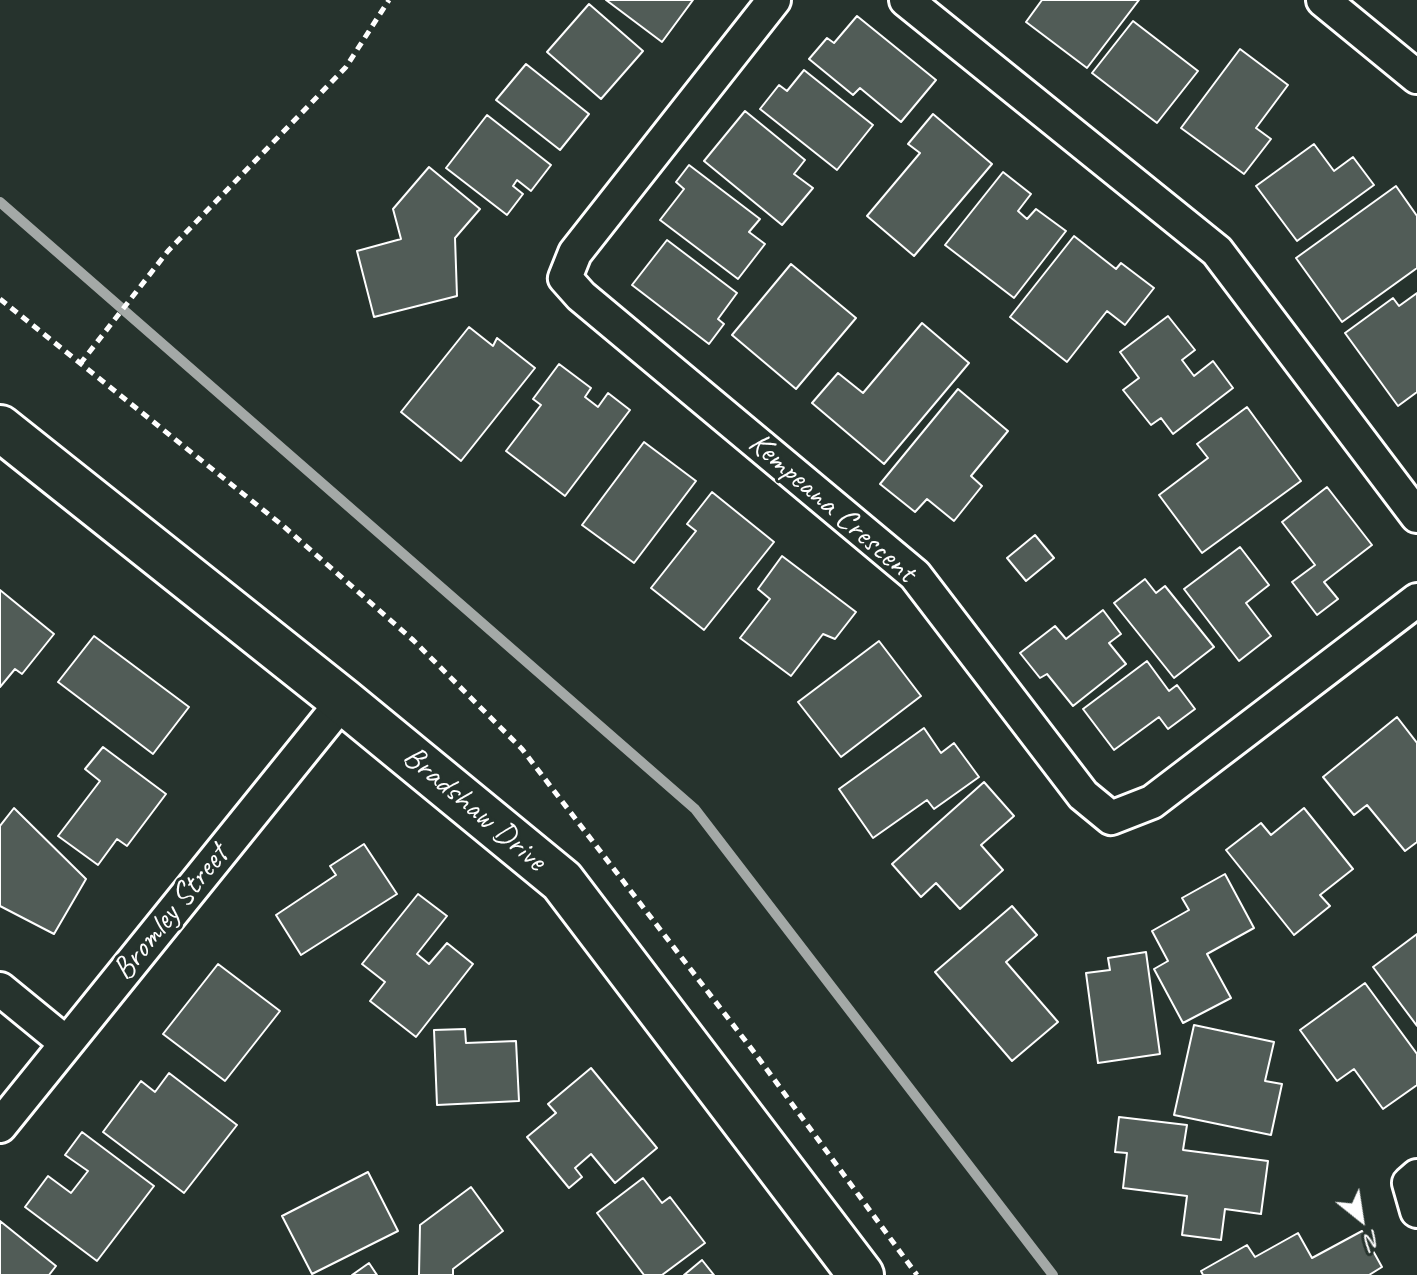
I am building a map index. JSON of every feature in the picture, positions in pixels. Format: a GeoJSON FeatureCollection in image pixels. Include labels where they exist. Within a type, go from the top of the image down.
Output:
{"type":"FeatureCollection","features":[{"type":"Feature","properties":{"kind":"street","name":"Kempeana Crescent"},"geometry":{"type":"LineString","coordinates":[[774,0],[575,253],[565,278],[581,296],[915,575],[1083,795],[1111,818],[1152,802],[1417,600]]}},
{"type":"Feature","properties":{"kind":"street"},"geometry":{"type":"LineString","coordinates":[[906,0],[1217,251],[1417,516]]}},
{"type":"Feature","properties":{"kind":"street"},"geometry":{"type":"LineString","coordinates":[[1323,0],[1417,77]]}},
{"type":"Feature","properties":{"kind":"street","name":"Bradshaw Drive"},"geometry":{"type":"LineString","coordinates":[[0,428],[343,701],[562,881],[861,1275]]}},
{"type":"Feature","properties":{"kind":"street","name":"Bromley Street"},"geometry":{"type":"LineString","coordinates":[[0,1126],[343,701]]}},
{"type":"Feature","properties":{"kind":"street"},"geometry":{"type":"LineString","coordinates":[[0,989],[66,1043]]}},
{"type":"Feature","properties":{"kind":"street"},"geometry":{"type":"LineString","coordinates":[[1417,1176],[1409,1183],[1417,1211]]}},
{"type":"Feature","properties":{"kind":"path"},"geometry":{"type":"LineString","coordinates":[[80,364],[168,251],[346,67],[389,0]]}},
{"type":"Feature","properties":{"kind":"path"},"geometry":{"type":"LineString","coordinates":[[0,299],[294,536],[413,640],[522,749],[757,1056],[917,1275]]}},
{"type":"Feature","properties":{"kind":"building"},"geometry":{"type":"Polygon","coordinates":[[[606,0],[693,0],[662,42],[606,0]]]}},
{"type":"Feature","properties":{"kind":"building"},"geometry":{"type":"Polygon","coordinates":[[[1042,0],[1139,0],[1087,68],[1026,22],[1042,0]]]}},
{"type":"Feature","properties":{"kind":"building"},"geometry":{"type":"Polygon","coordinates":[[[589,4],[643,51],[601,99],[547,52],[589,4]]]}},
{"type":"Feature","properties":{"kind":"building"},"geometry":{"type":"Polygon","coordinates":[[[857,16],[936,80],[901,122],[860,88],[853,95],[809,59],[827,38],[834,43],[857,16]]]}},
{"type":"Feature","properties":{"kind":"building"},"geometry":{"type":"Polygon","coordinates":[[[1133,21],[1198,71],[1157,123],[1092,73],[1133,21]]]}},
{"type":"Feature","properties":{"kind":"building"},"geometry":{"type":"Polygon","coordinates":[[[1240,49],[1288,85],[1256,128],[1271,139],[1244,174],[1181,128],[1240,49]]]}},
{"type":"Feature","properties":{"kind":"building"},"geometry":{"type":"Polygon","coordinates":[[[526,64],[589,114],[560,150],[496,100],[526,64]]]}},
{"type":"Feature","properties":{"kind":"building"},"geometry":{"type":"Polygon","coordinates":[[[804,70],[873,125],[837,170],[760,109],[779,85],[787,91],[804,70]]]}},
{"type":"Feature","properties":{"kind":"building"},"geometry":{"type":"Polygon","coordinates":[[[745,111],[805,160],[794,174],[813,188],[782,225],[704,161],[745,111]]]}},
{"type":"Feature","properties":{"kind":"building"},"geometry":{"type":"Polygon","coordinates":[[[933,114],[992,164],[914,256],[867,216],[920,153],[908,144],[933,114]]]}},
{"type":"Feature","properties":{"kind":"building"},"geometry":{"type":"Polygon","coordinates":[[[487,115],[551,165],[531,191],[517,180],[513,186],[523,194],[507,215],[446,168],[487,115]]]}},
{"type":"Feature","properties":{"kind":"building"},"geometry":{"type":"Polygon","coordinates":[[[1314,144],[1334,171],[1353,157],[1374,185],[1297,241],[1256,186],[1314,144]]]}},
{"type":"Feature","properties":{"kind":"building"},"geometry":{"type":"Polygon","coordinates":[[[689,165],[760,219],[749,232],[765,244],[738,279],[660,220],[684,189],[676,182],[689,165]]]}},
{"type":"Feature","properties":{"kind":"building"},"geometry":{"type":"Polygon","coordinates":[[[429,167],[480,209],[455,238],[457,296],[374,317],[357,251],[401,239],[393,209],[429,167]]]}},
{"type":"Feature","properties":{"kind":"building"},"geometry":{"type":"Polygon","coordinates":[[[1003,172],[1031,194],[1018,211],[1027,219],[1036,209],[1066,231],[1014,298],[945,245],[1003,172]]]}},
{"type":"Feature","properties":{"kind":"building"},"geometry":{"type":"Polygon","coordinates":[[[1396,186],[1417,216],[1417,268],[1342,322],[1296,258],[1396,186]]]}},
{"type":"Feature","properties":{"kind":"building"},"geometry":{"type":"Polygon","coordinates":[[[1074,236],[1116,269],[1121,263],[1154,288],[1125,325],[1107,311],[1067,362],[1010,317],[1074,236]]]}},
{"type":"Feature","properties":{"kind":"building"},"geometry":{"type":"Polygon","coordinates":[[[667,240],[737,293],[718,319],[724,324],[709,344],[632,285],[667,240]]]}},
{"type":"Feature","properties":{"kind":"building"},"geometry":{"type":"Polygon","coordinates":[[[791,264],[856,318],[796,389],[732,335],[791,264]]]}},
{"type":"Feature","properties":{"kind":"building"},"geometry":{"type":"Polygon","coordinates":[[[1417,293],[1417,392],[1398,406],[1345,333],[1393,298],[1399,306],[1417,293]]]}},
{"type":"Feature","properties":{"kind":"building"},"geometry":{"type":"Polygon","coordinates":[[[1168,316],[1195,350],[1182,360],[1194,376],[1213,361],[1233,388],[1173,434],[1161,418],[1151,425],[1123,390],[1139,378],[1120,352],[1168,316]]]}},
{"type":"Feature","properties":{"kind":"building"},"geometry":{"type":"Polygon","coordinates":[[[922,323],[969,363],[884,464],[812,403],[838,373],[863,393],[922,323]]]}},
{"type":"Feature","properties":{"kind":"building"},"geometry":{"type":"Polygon","coordinates":[[[469,327],[493,346],[497,338],[535,368],[461,461],[401,412],[469,327]]]}},
{"type":"Feature","properties":{"kind":"building"},"geometry":{"type":"Polygon","coordinates":[[[559,364],[591,388],[585,397],[598,407],[608,393],[630,410],[565,496],[506,451],[541,405],[533,399],[559,364]]]}},
{"type":"Feature","properties":{"kind":"building"},"geometry":{"type":"Polygon","coordinates":[[[958,389],[1008,431],[971,476],[982,486],[954,521],[927,499],[915,512],[880,484],[958,389]]]}},
{"type":"Feature","properties":{"kind":"building"},"geometry":{"type":"Polygon","coordinates":[[[1247,407],[1301,481],[1202,553],[1159,495],[1208,458],[1197,444],[1247,407]]]}},
{"type":"Feature","properties":{"kind":"building"},"geometry":{"type":"Polygon","coordinates":[[[644,442],[696,481],[634,563],[582,525],[644,442]]]}},
{"type":"Feature","properties":{"kind":"building"},"geometry":{"type":"Polygon","coordinates":[[[1327,487],[1372,545],[1324,582],[1338,599],[1317,615],[1292,582],[1315,565],[1282,522],[1327,487]]]}},
{"type":"Feature","properties":{"kind":"building"},"geometry":{"type":"Polygon","coordinates":[[[712,492],[774,542],[704,630],[651,588],[696,531],[687,524],[712,492]]]}},
{"type":"Feature","properties":{"kind":"building"},"geometry":{"type":"Polygon","coordinates":[[[1035,535],[1054,558],[1026,581],[1007,558],[1035,535]]]}},
{"type":"Feature","properties":{"kind":"building"},"geometry":{"type":"Polygon","coordinates":[[[1240,547],[1269,585],[1246,603],[1271,636],[1239,661],[1184,589],[1240,547]]]}},
{"type":"Feature","properties":{"kind":"building"},"geometry":{"type":"Polygon","coordinates":[[[782,556],[856,612],[835,639],[823,634],[791,676],[740,638],[770,599],[758,589],[782,556]]]}},
{"type":"Feature","properties":{"kind":"building"},"geometry":{"type":"Polygon","coordinates":[[[1145,579],[1156,593],[1165,586],[1214,647],[1174,678],[1114,603],[1145,579]]]}},
{"type":"Feature","properties":{"kind":"building"},"geometry":{"type":"Polygon","coordinates":[[[0,590],[54,634],[22,674],[15,669],[0,687],[0,590]]]}},
{"type":"Feature","properties":{"kind":"building"},"geometry":{"type":"Polygon","coordinates":[[[1103,610],[1121,634],[1109,643],[1126,664],[1073,706],[1047,674],[1040,678],[1020,653],[1055,626],[1066,639],[1103,610]]]}},
{"type":"Feature","properties":{"kind":"building"},"geometry":{"type":"Polygon","coordinates":[[[94,636],[189,707],[153,754],[58,682],[94,636]]]}},
{"type":"Feature","properties":{"kind":"building"},"geometry":{"type":"Polygon","coordinates":[[[879,641],[921,696],[841,757],[798,702],[879,641]]]}},
{"type":"Feature","properties":{"kind":"building"},"geometry":{"type":"Polygon","coordinates":[[[1147,661],[1169,691],[1177,685],[1195,709],[1168,729],[1159,717],[1114,750],[1083,709],[1147,661]]]}},
{"type":"Feature","properties":{"kind":"building"},"geometry":{"type":"Polygon","coordinates":[[[1397,717],[1417,743],[1417,842],[1405,851],[1367,805],[1354,815],[1323,777],[1397,717]]]}},
{"type":"Feature","properties":{"kind":"building"},"geometry":{"type":"Polygon","coordinates":[[[924,728],[941,753],[954,743],[979,777],[934,809],[927,800],[873,838],[839,789],[924,728]]]}},
{"type":"Feature","properties":{"kind":"building"},"geometry":{"type":"Polygon","coordinates":[[[103,747],[166,794],[127,846],[117,839],[98,865],[58,836],[100,781],[85,769],[103,747]]]}},
{"type":"Feature","properties":{"kind":"building"},"geometry":{"type":"Polygon","coordinates":[[[984,782],[1014,816],[981,845],[1003,870],[960,909],[936,883],[921,897],[892,864],[984,782]]]}},
{"type":"Feature","properties":{"kind":"building"},"geometry":{"type":"Polygon","coordinates":[[[14,808],[86,879],[54,934],[0,906],[0,826],[14,808]]]}},
{"type":"Feature","properties":{"kind":"building"},"geometry":{"type":"Polygon","coordinates":[[[1304,808],[1353,869],[1320,895],[1330,906],[1294,935],[1226,850],[1261,823],[1271,835],[1304,808]]]}},
{"type":"Feature","properties":{"kind":"building"},"geometry":{"type":"Polygon","coordinates":[[[364,844],[397,894],[301,955],[276,915],[336,875],[330,866],[364,844]]]}},
{"type":"Feature","properties":{"kind":"building"},"geometry":{"type":"Polygon","coordinates":[[[1225,874],[1254,928],[1207,954],[1231,998],[1183,1023],[1154,969],[1168,961],[1152,931],[1189,910],[1182,898],[1225,874]]]}},
{"type":"Feature","properties":{"kind":"building"},"geometry":{"type":"Polygon","coordinates":[[[418,894],[447,916],[417,954],[429,964],[447,943],[473,964],[416,1037],[370,1001],[385,982],[362,964],[418,894]]]}},
{"type":"Feature","properties":{"kind":"building"},"geometry":{"type":"Polygon","coordinates":[[[1012,906],[1037,935],[1006,962],[1058,1022],[1012,1061],[935,972],[1012,906]]]}},
{"type":"Feature","properties":{"kind":"building"},"geometry":{"type":"Polygon","coordinates":[[[1417,934],[1417,1026],[1373,967],[1417,934]]]}},
{"type":"Feature","properties":{"kind":"building"},"geometry":{"type":"Polygon","coordinates":[[[1146,952],[1160,1054],[1098,1063],[1086,973],[1110,970],[1108,958],[1146,952]]]}},
{"type":"Feature","properties":{"kind":"building"},"geometry":{"type":"Polygon","coordinates":[[[218,964],[280,1011],[225,1081],[163,1034],[218,964]]]}},
{"type":"Feature","properties":{"kind":"building"},"geometry":{"type":"Polygon","coordinates":[[[1365,983],[1417,1054],[1417,1085],[1383,1109],[1354,1069],[1337,1081],[1300,1030],[1365,983]]]}},
{"type":"Feature","properties":{"kind":"building"},"geometry":{"type":"Polygon","coordinates":[[[1194,1025],[1274,1042],[1265,1081],[1282,1084],[1271,1135],[1174,1115],[1194,1025]]]}},
{"type":"Feature","properties":{"kind":"building"},"geometry":{"type":"Polygon","coordinates":[[[465,1029],[466,1043],[516,1041],[519,1101],[437,1105],[434,1030],[465,1029]]]}},
{"type":"Feature","properties":{"kind":"building"},"geometry":{"type":"Polygon","coordinates":[[[591,1068],[657,1148],[615,1183],[591,1154],[575,1168],[582,1177],[569,1188],[527,1137],[556,1113],[548,1104],[591,1068]]]}},
{"type":"Feature","properties":{"kind":"building"},"geometry":{"type":"Polygon","coordinates":[[[169,1073],[237,1125],[184,1193],[103,1132],[141,1081],[155,1092],[169,1073]]]}},
{"type":"Feature","properties":{"kind":"building"},"geometry":{"type":"Polygon","coordinates":[[[1119,1117],[1187,1125],[1183,1150],[1268,1161],[1261,1214],[1225,1209],[1221,1240],[1182,1235],[1187,1196],[1123,1188],[1127,1153],[1115,1152],[1119,1117]]]}},
{"type":"Feature","properties":{"kind":"building"},"geometry":{"type":"Polygon","coordinates":[[[82,1132],[154,1186],[97,1261],[25,1207],[48,1176],[71,1193],[88,1171],[65,1155],[82,1132]]]}},
{"type":"Feature","properties":{"kind":"building"},"geometry":{"type":"Polygon","coordinates":[[[368,1172],[398,1231],[312,1274],[282,1216],[368,1172]]]}},
{"type":"Feature","properties":{"kind":"building"},"geometry":{"type":"Polygon","coordinates":[[[643,1178],[662,1203],[670,1197],[705,1243],[662,1275],[644,1275],[597,1213],[643,1178]]]}},
{"type":"Feature","properties":{"kind":"building"},"geometry":{"type":"Polygon","coordinates":[[[471,1187],[503,1231],[453,1269],[453,1275],[419,1275],[420,1225],[471,1187]]]}},
{"type":"Feature","properties":{"kind":"building"},"geometry":{"type":"Polygon","coordinates":[[[0,1221],[56,1266],[49,1275],[0,1275],[0,1221]]]}},
{"type":"Feature","properties":{"kind":"building"},"geometry":{"type":"Polygon","coordinates":[[[1362,1231],[1382,1267],[1369,1275],[1203,1275],[1201,1271],[1247,1245],[1255,1257],[1298,1233],[1312,1258],[1362,1231]]]}},
{"type":"Feature","properties":{"kind":"building"},"geometry":{"type":"Polygon","coordinates":[[[702,1260],[714,1275],[684,1275],[702,1260]]]}},
{"type":"Feature","properties":{"kind":"building"},"geometry":{"type":"Polygon","coordinates":[[[369,1263],[377,1275],[352,1275],[369,1263]]]}},
{"type":"Feature","properties":{"kind":"waterway"},"geometry":{"type":"LineString","coordinates":[[0,202],[695,809],[1053,1275]]}}]}
